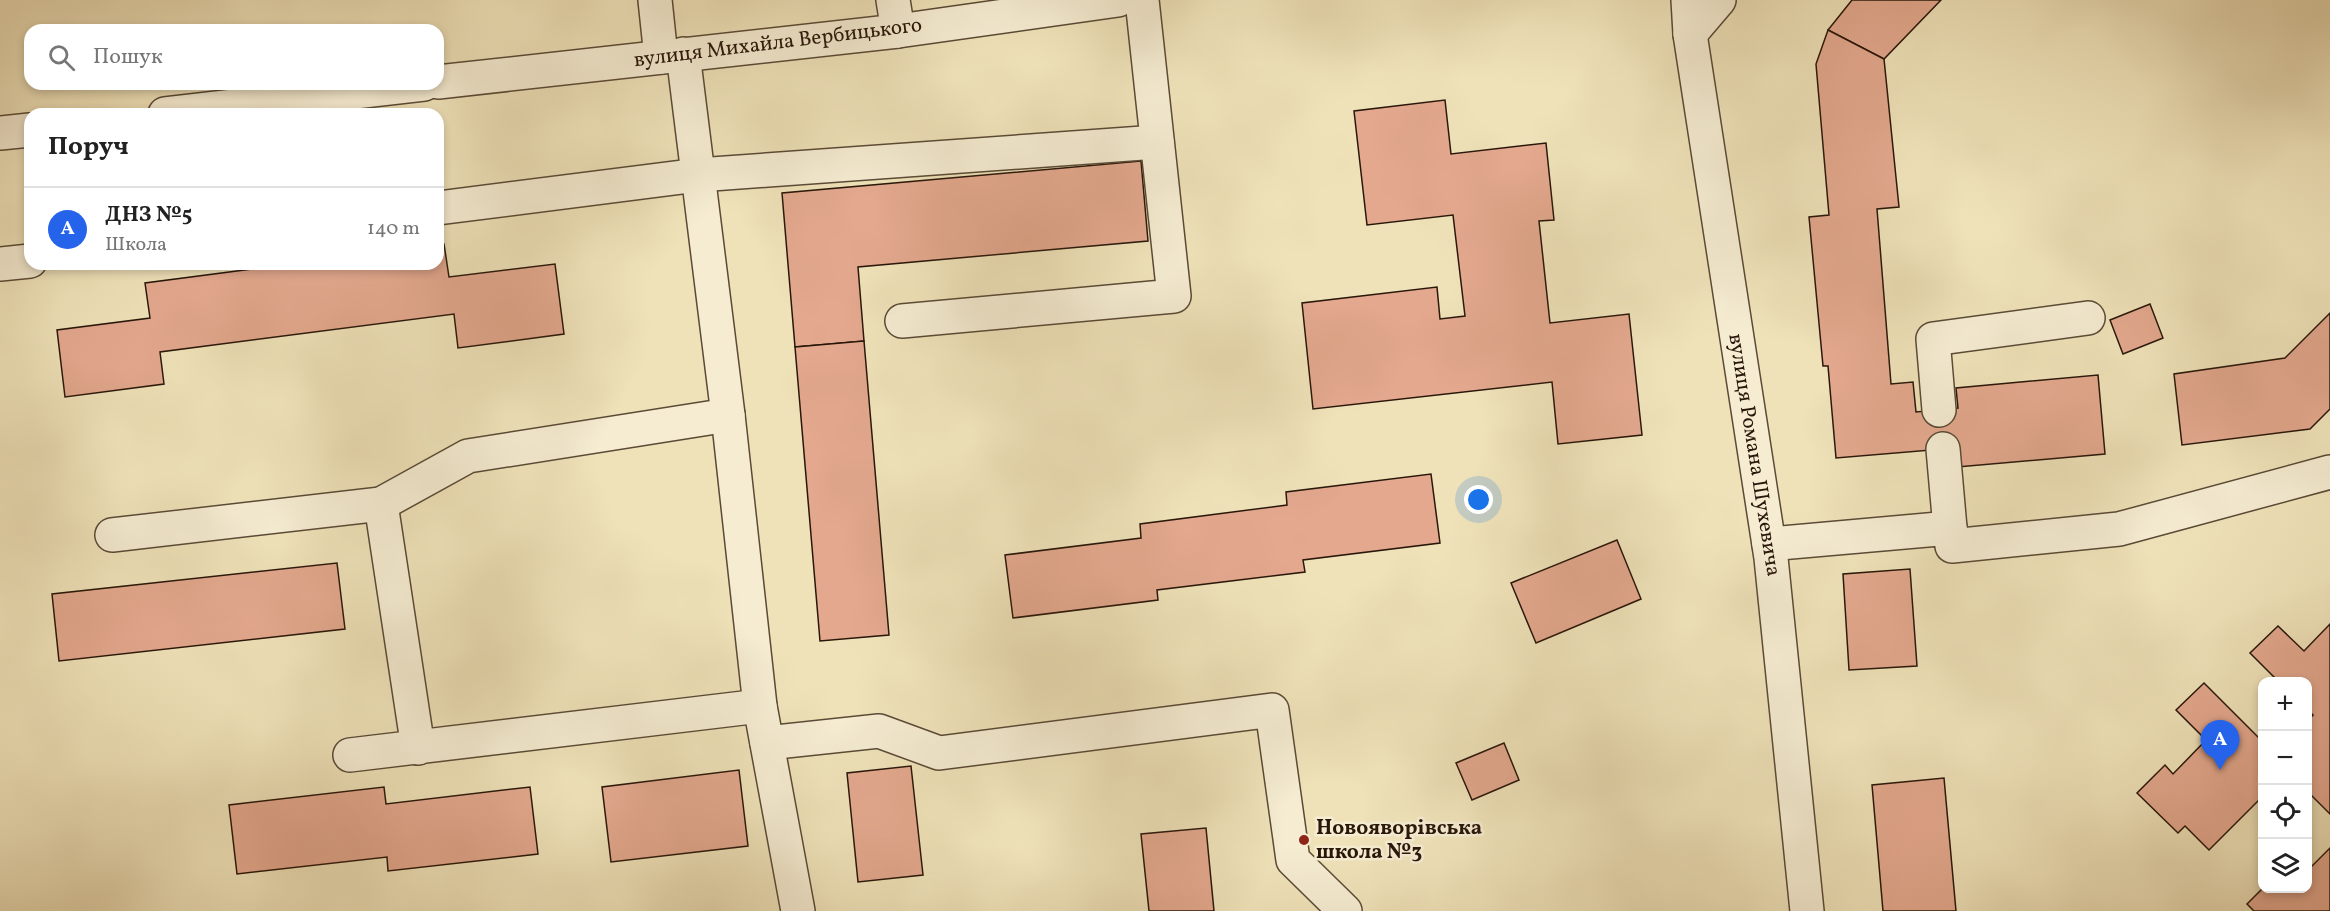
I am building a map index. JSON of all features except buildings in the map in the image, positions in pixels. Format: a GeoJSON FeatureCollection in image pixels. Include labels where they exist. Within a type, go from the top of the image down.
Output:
{"type":"FeatureCollection","features":[{"type":"Feature","properties":{"kind":"street"},"geometry":{"type":"LineString","coordinates":[[655,0],[672,56],[698,175],[728,415],[760,706],[798,911]]}},
{"type":"Feature","properties":{"kind":"street","name":"вулиця Михайла Вербицького"},"geometry":{"type":"LineString","coordinates":[[444,81],[672,56],[895,15],[1118,0]]}},
{"type":"Feature","properties":{"kind":"street"},"geometry":{"type":"LineString","coordinates":[[902,321],[1174,296],[1142,0]]}},
{"type":"Feature","properties":{"kind":"street","name":"вулиця Романа Шухевича"},"geometry":{"type":"LineString","coordinates":[[1688,0],[1690,34],[1769,543],[1807,911]]}},
{"type":"Feature","properties":{"kind":"street"},"geometry":{"type":"LineString","coordinates":[[1690,34],[1719,0]]}},
{"type":"Feature","properties":{"kind":"street"},"geometry":{"type":"LineString","coordinates":[[217,108],[372,90]]}},
{"type":"Feature","properties":{"kind":"street"},"geometry":{"type":"LineString","coordinates":[[0,133],[24,131]]}},
{"type":"Feature","properties":{"kind":"street"},"geometry":{"type":"LineString","coordinates":[[444,207],[698,175],[1157,142]]}},
{"type":"Feature","properties":{"kind":"street"},"geometry":{"type":"LineString","coordinates":[[0,264],[24,262]]}},
{"type":"Feature","properties":{"kind":"street"},"geometry":{"type":"LineString","coordinates":[[1939,410],[1933,339],[2088,318]]}},
{"type":"Feature","properties":{"kind":"street"},"geometry":{"type":"LineString","coordinates":[[112,535],[381,504],[468,456],[728,415]]}},
{"type":"Feature","properties":{"kind":"street"},"geometry":{"type":"LineString","coordinates":[[1943,449],[1952,546],[2119,529],[2330,472]]}},
{"type":"Feature","properties":{"kind":"street"},"geometry":{"type":"LineString","coordinates":[[381,504],[418,748]]}},
{"type":"Feature","properties":{"kind":"street"},"geometry":{"type":"LineString","coordinates":[[1769,543],[1950,528]]}},
{"type":"Feature","properties":{"kind":"street"},"geometry":{"type":"LineString","coordinates":[[350,755],[760,706]]}},
{"type":"Feature","properties":{"kind":"street"},"geometry":{"type":"LineString","coordinates":[[767,743],[879,731],[939,753],[1272,710],[1293,860],[1345,911]]}},
{"type":"Feature","properties":{"kind":"place","name":"ДНЗ №5"},"geometry":{"type":"Point","coordinates":[2220,770]}},
{"type":"Feature","properties":{"kind":"place","name":"Новояворівська школа №3"},"geometry":{"type":"Point","coordinates":[1304,840]}}]}
